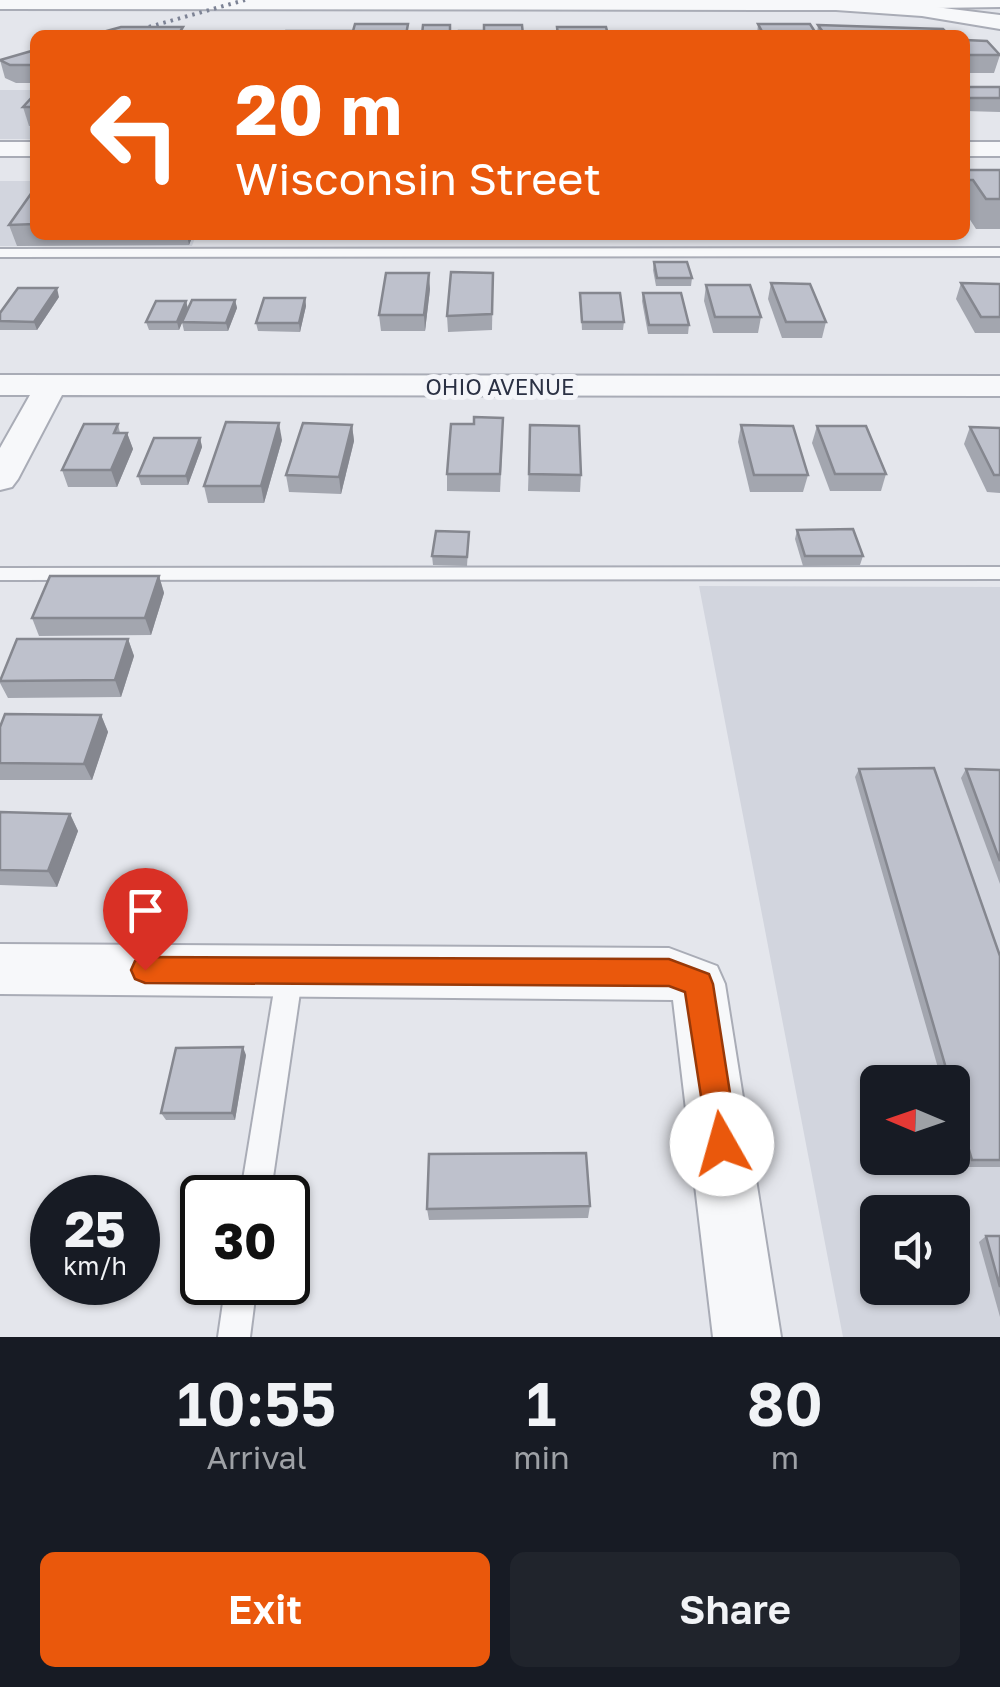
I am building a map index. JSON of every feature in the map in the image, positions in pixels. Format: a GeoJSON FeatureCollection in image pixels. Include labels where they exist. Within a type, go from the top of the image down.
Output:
{"type":"FeatureCollection","features":[{"type":"Feature","properties":{"kind":"street"},"geometry":{"type":"LineString","coordinates":[[0,3],[1000,2]]}},
{"type":"Feature","properties":{"kind":"street"},"geometry":{"type":"LineString","coordinates":[[96,26],[119,24],[140,14],[140,8],[120,3]]}},
{"type":"Feature","properties":{"kind":"street"},"geometry":{"type":"LineString","coordinates":[[271,26],[252,21],[249,15],[261,7],[286,3]]}},
{"type":"Feature","properties":{"kind":"street"},"geometry":{"type":"LineString","coordinates":[[868,4],[1000,22]]}},
{"type":"Feature","properties":{"kind":"street"},"geometry":{"type":"LineString","coordinates":[[0,26],[847,26],[889,30]]}},
{"type":"Feature","properties":{"kind":"street"},"geometry":{"type":"LineString","coordinates":[[0,149],[30,149]]}},
{"type":"Feature","properties":{"kind":"street"},"geometry":{"type":"LineString","coordinates":[[970,149],[1000,149]]}},
{"type":"Feature","properties":{"kind":"street"},"geometry":{"type":"LineString","coordinates":[[0,171],[30,171]]}},
{"type":"Feature","properties":{"kind":"street"},"geometry":{"type":"LineString","coordinates":[[970,172],[1000,172]]}},
{"type":"Feature","properties":{"kind":"street","name":"OHIO AVENUE"},"geometry":{"type":"LineString","coordinates":[[0,386],[1000,386]]}},
{"type":"Feature","properties":{"kind":"street"},"geometry":{"type":"LineString","coordinates":[[0,480],[52,386]]}},
{"type":"Feature","properties":{"kind":"street"},"geometry":{"type":"LineString","coordinates":[[0,968],[669,972],[698,984],[747,1337]]}},
{"type":"Feature","properties":{"kind":"lane"},"geometry":{"type":"LineString","coordinates":[[0,253],[1000,252]]}},
{"type":"Feature","properties":{"kind":"lane"},"geometry":{"type":"LineString","coordinates":[[0,574],[1000,573]]}},
{"type":"Feature","properties":{"kind":"lane"},"geometry":{"type":"LineString","coordinates":[[259,1175],[290,972]]}},
{"type":"Feature","properties":{"kind":"lane"},"geometry":{"type":"LineString","coordinates":[[234,1337],[239,1305]]}},
{"type":"Feature","properties":{"kind":"shaded area"},"geometry":{"type":"Polygon","coordinates":[[[0,90],[30,90],[30,139],[0,139],[0,90]]]}},
{"type":"Feature","properties":{"kind":"shaded area"},"geometry":{"type":"Polygon","coordinates":[[[0,181],[30,181],[30,240],[194,240],[192,246],[0,246],[0,181]]]}},
{"type":"Feature","properties":{"kind":"shaded area"},"geometry":{"type":"Polygon","coordinates":[[[699,586],[1000,587],[1000,1337],[843,1337],[699,586]]]}},
{"type":"Feature","properties":{"kind":"building"},"geometry":{"type":"Polygon","coordinates":[[[355,24],[408,24],[407,30],[353,30],[355,24]]]}},
{"type":"Feature","properties":{"kind":"building"},"geometry":{"type":"Polygon","coordinates":[[[758,24],[810,24],[814,30],[761,30],[758,24]]]}},
{"type":"Feature","properties":{"kind":"building"},"geometry":{"type":"Polygon","coordinates":[[[423,25],[450,25],[450,30],[422,30],[423,25]]]}},
{"type":"Feature","properties":{"kind":"building"},"geometry":{"type":"Polygon","coordinates":[[[484,25],[522,25],[522,30],[484,30],[484,25]]]}},
{"type":"Feature","properties":{"kind":"building"},"geometry":{"type":"Polygon","coordinates":[[[818,25],[944,30],[822,30],[818,25]]]}},
{"type":"Feature","properties":{"kind":"building"},"geometry":{"type":"Polygon","coordinates":[[[121,27],[183,27],[181,30],[110,30],[121,27]]]}},
{"type":"Feature","properties":{"kind":"building"},"geometry":{"type":"Polygon","coordinates":[[[557,27],[607,30],[557,30],[557,27]]]}},
{"type":"Feature","properties":{"kind":"building"},"geometry":{"type":"Polygon","coordinates":[[[970,40],[987,41],[1000,55],[970,55],[970,40]]]}},
{"type":"Feature","properties":{"kind":"building"},"geometry":{"type":"Polygon","coordinates":[[[30,51],[30,65],[10,65],[0,60],[30,51]]]}},
{"type":"Feature","properties":{"kind":"building"},"geometry":{"type":"Polygon","coordinates":[[[970,87],[1000,87],[1000,98],[970,98],[970,87]]]}},
{"type":"Feature","properties":{"kind":"building"},"geometry":{"type":"Polygon","coordinates":[[[970,170],[1000,170],[1000,199],[986,199],[970,170]]]}},
{"type":"Feature","properties":{"kind":"building"},"geometry":{"type":"Polygon","coordinates":[[[30,195],[30,224],[9,225],[30,195]]]}},
{"type":"Feature","properties":{"kind":"building"},"geometry":{"type":"Polygon","coordinates":[[[654,262],[687,262],[692,278],[657,278],[654,262]]]}},
{"type":"Feature","properties":{"kind":"building"},"geometry":{"type":"Polygon","coordinates":[[[451,272],[493,273],[492,314],[447,316],[451,272]]]}},
{"type":"Feature","properties":{"kind":"building"},"geometry":{"type":"Polygon","coordinates":[[[386,273],[429,273],[424,315],[379,315],[386,273]]]}},
{"type":"Feature","properties":{"kind":"building"},"geometry":{"type":"Polygon","coordinates":[[[771,283],[810,284],[826,322],[786,322],[771,283]]]}},
{"type":"Feature","properties":{"kind":"building"},"geometry":{"type":"Polygon","coordinates":[[[961,283],[1000,284],[1000,317],[981,317],[961,283]]]}},
{"type":"Feature","properties":{"kind":"building"},"geometry":{"type":"Polygon","coordinates":[[[706,285],[750,285],[761,317],[715,317],[706,285]]]}},
{"type":"Feature","properties":{"kind":"building"},"geometry":{"type":"Polygon","coordinates":[[[18,288],[57,288],[34,322],[0,321],[0,313],[18,288]]]}},
{"type":"Feature","properties":{"kind":"building"},"geometry":{"type":"Polygon","coordinates":[[[580,293],[620,293],[624,322],[582,322],[580,293]]]}},
{"type":"Feature","properties":{"kind":"building"},"geometry":{"type":"Polygon","coordinates":[[[643,293],[681,293],[689,325],[649,325],[643,293]]]}},
{"type":"Feature","properties":{"kind":"building"},"geometry":{"type":"Polygon","coordinates":[[[264,298],[305,298],[299,323],[256,323],[264,298]]]}},
{"type":"Feature","properties":{"kind":"building"},"geometry":{"type":"Polygon","coordinates":[[[192,300],[235,300],[226,323],[182,322],[192,300]]]}},
{"type":"Feature","properties":{"kind":"building"},"geometry":{"type":"Polygon","coordinates":[[[156,301],[186,301],[177,322],[146,322],[156,301]]]}},
{"type":"Feature","properties":{"kind":"building"},"geometry":{"type":"Polygon","coordinates":[[[474,417],[503,418],[500,474],[447,474],[451,424],[474,424],[474,417]]]}},
{"type":"Feature","properties":{"kind":"building"},"geometry":{"type":"Polygon","coordinates":[[[226,422],[279,423],[261,486],[204,486],[226,422]]]}},
{"type":"Feature","properties":{"kind":"building"},"geometry":{"type":"Polygon","coordinates":[[[303,423],[352,425],[339,477],[286,475],[303,423]]]}},
{"type":"Feature","properties":{"kind":"building"},"geometry":{"type":"Polygon","coordinates":[[[84,424],[118,424],[114,433],[127,433],[111,470],[62,470],[84,424]]]}},
{"type":"Feature","properties":{"kind":"building"},"geometry":{"type":"Polygon","coordinates":[[[530,425],[579,426],[581,475],[529,474],[530,425]]]}},
{"type":"Feature","properties":{"kind":"building"},"geometry":{"type":"Polygon","coordinates":[[[741,425],[793,426],[808,475],[754,475],[741,425]]]}},
{"type":"Feature","properties":{"kind":"building"},"geometry":{"type":"Polygon","coordinates":[[[817,426],[866,426],[886,474],[835,474],[817,426]]]}},
{"type":"Feature","properties":{"kind":"building"},"geometry":{"type":"Polygon","coordinates":[[[970,427],[1000,428],[1000,475],[994,475],[970,427]]]}},
{"type":"Feature","properties":{"kind":"building"},"geometry":{"type":"Polygon","coordinates":[[[154,438],[200,438],[186,476],[138,476],[154,438]]]}},
{"type":"Feature","properties":{"kind":"building"},"geometry":{"type":"Polygon","coordinates":[[[853,529],[863,556],[805,556],[797,530],[853,529]]]}},
{"type":"Feature","properties":{"kind":"building"},"geometry":{"type":"Polygon","coordinates":[[[436,531],[469,532],[467,557],[432,556],[436,531]]]}},
{"type":"Feature","properties":{"kind":"building"},"geometry":{"type":"Polygon","coordinates":[[[50,576],[159,576],[145,618],[32,618],[50,576]]]}},
{"type":"Feature","properties":{"kind":"building"},"geometry":{"type":"Polygon","coordinates":[[[17,639],[128,639],[115,680],[0,681],[17,639]]]}},
{"type":"Feature","properties":{"kind":"building"},"geometry":{"type":"Polygon","coordinates":[[[5,714],[101,715],[84,764],[0,763],[0,727],[5,714]]]}},
{"type":"Feature","properties":{"kind":"building"},"geometry":{"type":"Polygon","coordinates":[[[934,768],[1000,956],[1000,1160],[972,1160],[970,1065],[945,1065],[859,769],[934,768]]]}},
{"type":"Feature","properties":{"kind":"building"},"geometry":{"type":"Polygon","coordinates":[[[966,769],[1000,770],[1000,861],[966,769]]]}},
{"type":"Feature","properties":{"kind":"building"},"geometry":{"type":"Polygon","coordinates":[[[0,812],[70,814],[48,871],[0,870],[0,812]]]}},
{"type":"Feature","properties":{"kind":"building"},"geometry":{"type":"Polygon","coordinates":[[[243,1047],[232,1113],[161,1113],[176,1048],[243,1047]]]}},
{"type":"Feature","properties":{"kind":"building"},"geometry":{"type":"Polygon","coordinates":[[[586,1153],[590,1206],[427,1209],[429,1154],[586,1153]]]}},
{"type":"Feature","properties":{"kind":"building"},"geometry":{"type":"Polygon","coordinates":[[[986,1236],[1000,1236],[1000,1287],[986,1236]]]}},
{"type":"Feature","properties":{"kind":"railway"},"geometry":{"type":"LineString","coordinates":[[138,30],[245,0]]}},
{"type":"Feature","properties":{"kind":"route"},"geometry":{"type":"LineString","coordinates":[[145,970],[669,972],[698,984],[722,1144]]}}]}
